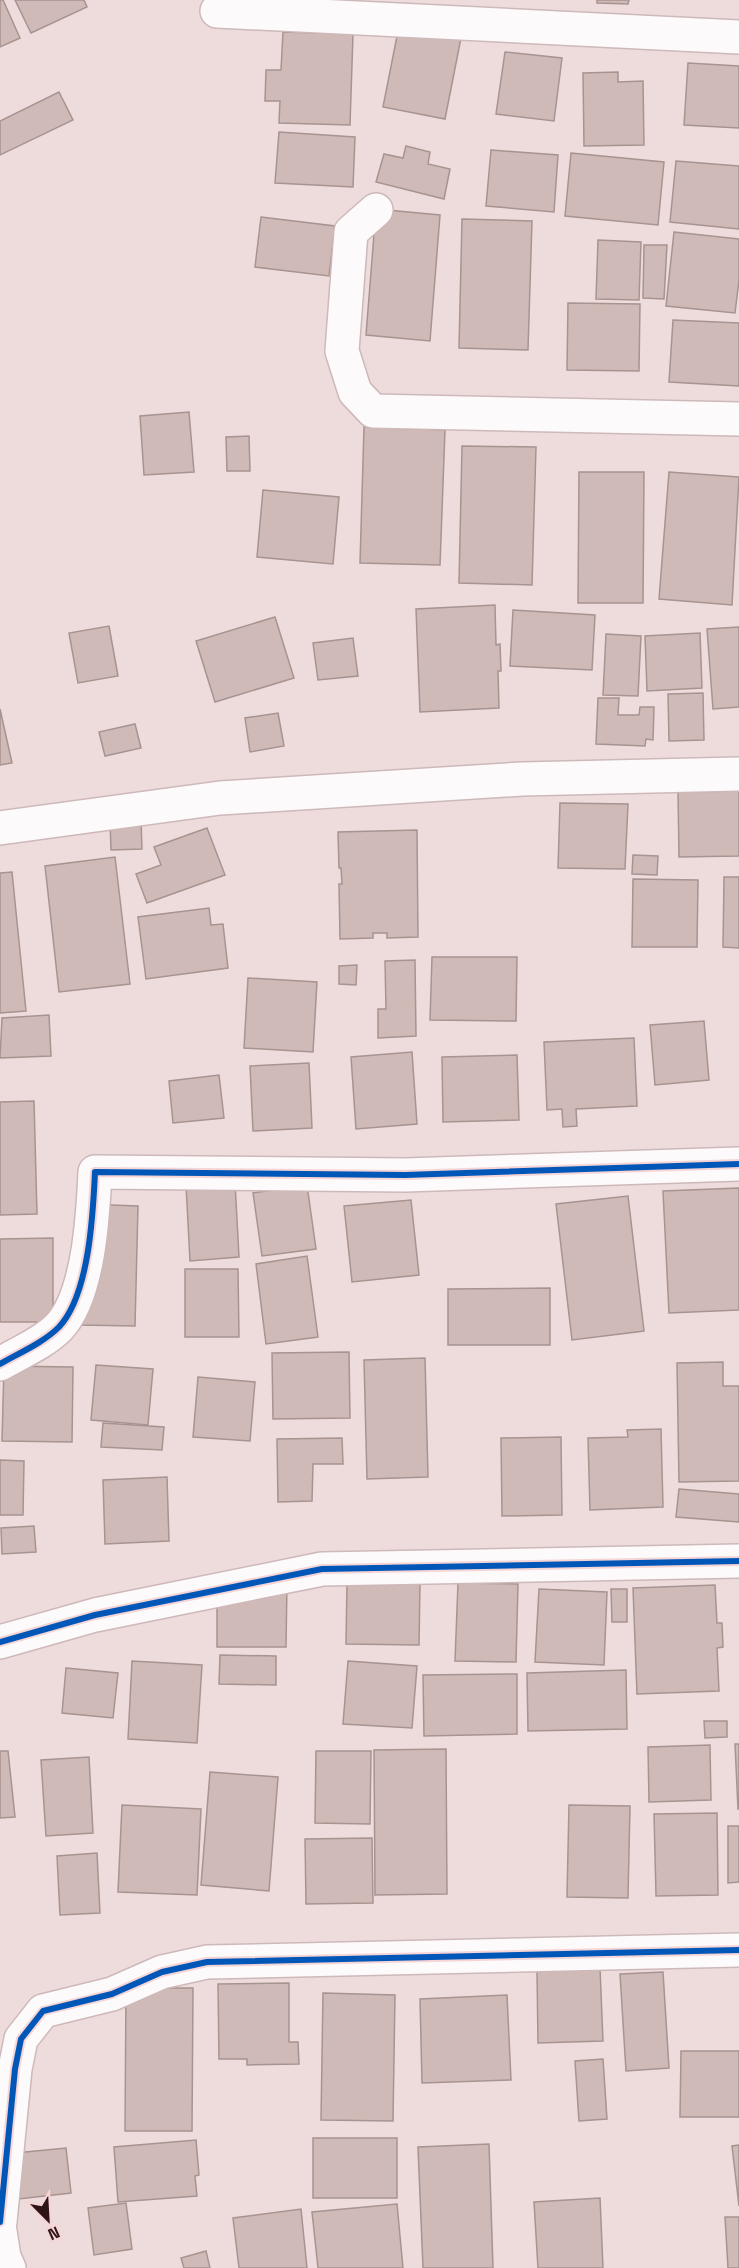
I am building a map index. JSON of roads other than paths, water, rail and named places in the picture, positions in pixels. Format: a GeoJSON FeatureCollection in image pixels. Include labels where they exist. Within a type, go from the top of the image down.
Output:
{"type":"FeatureCollection","features":[{"type":"Feature","properties":{"kind":"street"},"geometry":{"type":"LineString","coordinates":[[217,11],[739,37]]}},
{"type":"Feature","properties":{"kind":"street"},"geometry":{"type":"LineString","coordinates":[[376,210],[351,232],[342,351],[355,392],[373,411],[739,418]]}},
{"type":"Feature","properties":{"kind":"street"},"geometry":{"type":"LineString","coordinates":[[0,828],[220,798],[522,779],[739,774]]}},
{"type":"Feature","properties":{"kind":"street"},"geometry":{"type":"LineString","coordinates":[[0,1364],[58,1329],[70,1312],[87,1258],[93,1213],[95,1172],[405,1175],[739,1164]]}},
{"type":"Feature","properties":{"kind":"street"},"geometry":{"type":"LineString","coordinates":[[0,1642],[95,1616],[322,1569],[739,1561]]}},
{"type":"Feature","properties":{"kind":"street"},"geometry":{"type":"LineString","coordinates":[[0,2222],[15,2069],[21,2039],[43,2011],[112,1994],[162,1972],[207,1962],[739,1950]]}},
{"type":"Feature","properties":{"kind":"street"},"geometry":{"type":"LineString","coordinates":[[0,2231],[4,2257],[9,2268]]}}]}
